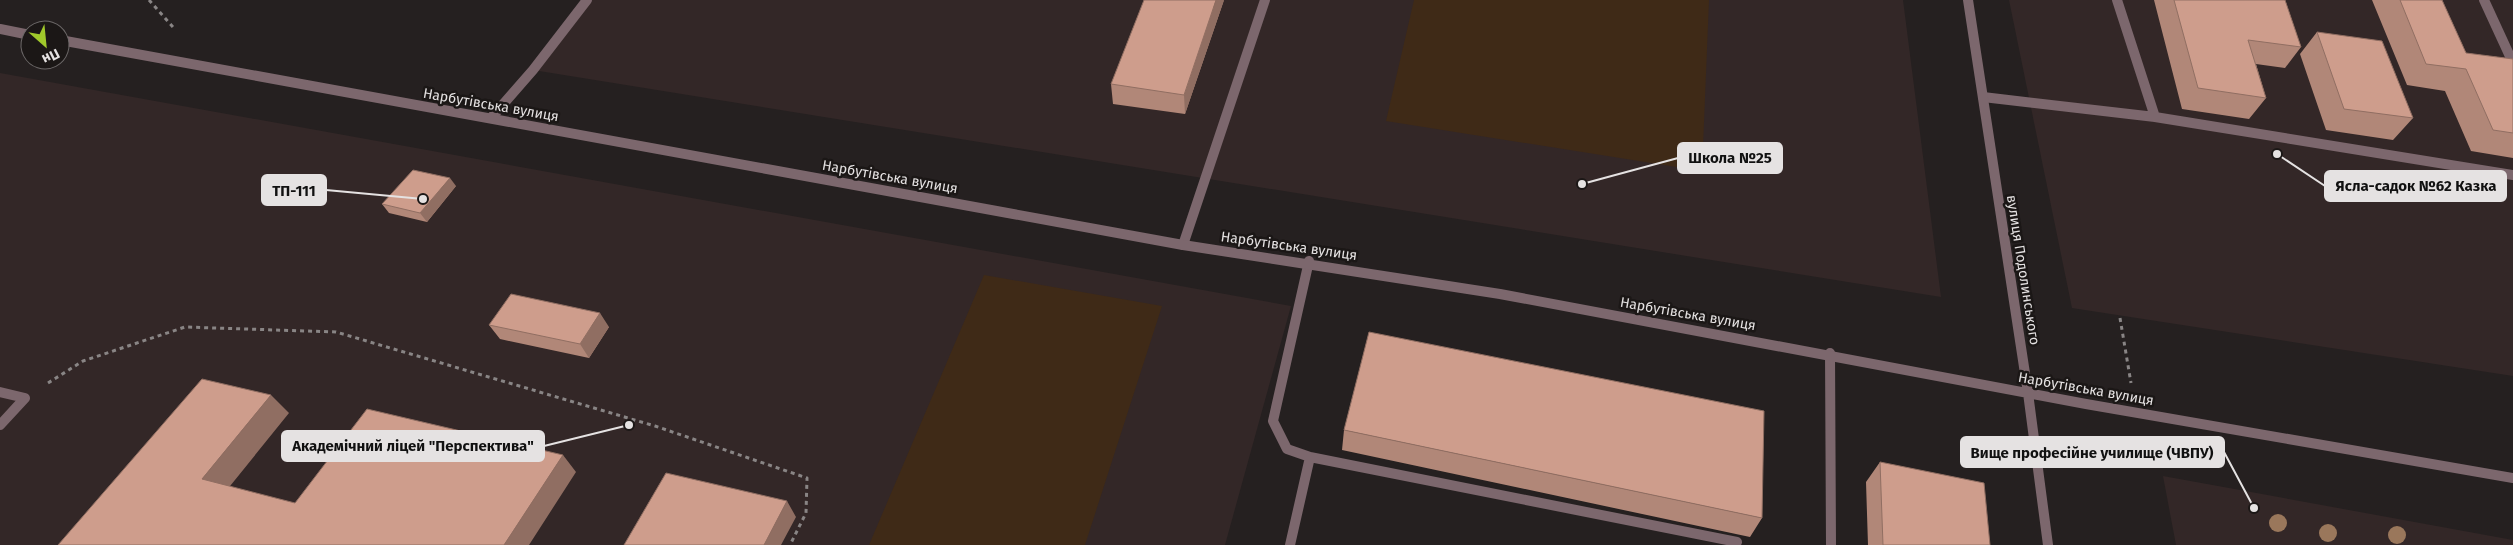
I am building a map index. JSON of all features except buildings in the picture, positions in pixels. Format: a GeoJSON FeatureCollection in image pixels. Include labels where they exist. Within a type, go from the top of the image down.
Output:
{"type":"FeatureCollection","features":[{"type":"Feature","properties":{"kind":"street"},"geometry":{"type":"LineString","coordinates":[[491,118],[533,70],[587,0]]}},
{"type":"Feature","properties":{"kind":"street"},"geometry":{"type":"LineString","coordinates":[[1183,245],[1265,0]]}},
{"type":"Feature","properties":{"kind":"street","name":"вулиця Подолинського"},"geometry":{"type":"LineString","coordinates":[[1968,0],[2028,393],[2048,545]]}},
{"type":"Feature","properties":{"kind":"street"},"geometry":{"type":"LineString","coordinates":[[2117,0],[2155,117]]}},
{"type":"Feature","properties":{"kind":"street"},"geometry":{"type":"LineString","coordinates":[[2484,0],[2513,63]]}},
{"type":"Feature","properties":{"kind":"street"},"geometry":{"type":"LineString","coordinates":[[0,29],[20,33]]}},
{"type":"Feature","properties":{"kind":"street","name":"Нарбутівська вулиця"},"geometry":{"type":"LineString","coordinates":[[70,42],[1183,245],[1309,261],[1830,353],[2028,393],[2513,478]]}},
{"type":"Feature","properties":{"kind":"street"},"geometry":{"type":"LineString","coordinates":[[1983,97],[2155,117],[2513,175]]}},
{"type":"Feature","properties":{"kind":"street"},"geometry":{"type":"LineString","coordinates":[[1309,261],[1273,421],[1287,449],[1310,457],[1737,542]]}},
{"type":"Feature","properties":{"kind":"street"},"geometry":{"type":"LineString","coordinates":[[1830,353],[1831,545]]}},
{"type":"Feature","properties":{"kind":"street"},"geometry":{"type":"LineString","coordinates":[[0,392],[25,398],[0,425]]}},
{"type":"Feature","properties":{"kind":"street"},"geometry":{"type":"LineString","coordinates":[[1290,545],[1310,457]]}},
{"type":"Feature","properties":{"kind":"path"},"geometry":{"type":"LineString","coordinates":[[149,0],[173,27]]}},
{"type":"Feature","properties":{"kind":"path"},"geometry":{"type":"LineString","coordinates":[[2120,318],[2133,393]]}},
{"type":"Feature","properties":{"kind":"path"},"geometry":{"type":"LineString","coordinates":[[25,398],[83,361],[185,327],[336,332],[655,426],[807,478],[806,513],[790,545]]}},
{"type":"Feature","properties":{"kind":"path"},"geometry":{"type":"LineString","coordinates":[[2138,435],[2145,466]]}},
{"type":"Feature","properties":{"kind":"shaded area"},"geometry":{"type":"Polygon","coordinates":[[[587,0],[1903,0],[1941,297],[533,70],[587,0]]]}},
{"type":"Feature","properties":{"kind":"shaded area"},"geometry":{"type":"Polygon","coordinates":[[[1414,0],[1709,0],[1702,171],[1386,121],[1414,0]]]}},
{"type":"Feature","properties":{"kind":"shaded area"},"geometry":{"type":"Polygon","coordinates":[[[2009,0],[2513,0],[2513,376],[2072,308],[2009,0]]]}},
{"type":"Feature","properties":{"kind":"shaded area"},"geometry":{"type":"Polygon","coordinates":[[[0,73],[1291,306],[1225,545],[0,545],[0,73]]]}},
{"type":"Feature","properties":{"kind":"shaded area"},"geometry":{"type":"Polygon","coordinates":[[[984,275],[1162,306],[1085,545],[869,545],[984,275]]]}},
{"type":"Feature","properties":{"kind":"shaded area"},"geometry":{"type":"Polygon","coordinates":[[[2163,476],[2513,540],[2513,545],[2176,545],[2163,476]]]}},
{"type":"Feature","properties":{"kind":"place","name":"Ясла-садок №62 Казка"},"geometry":{"type":"Point","coordinates":[2277,154]}},
{"type":"Feature","properties":{"kind":"place","name":"Школа №25"},"geometry":{"type":"Point","coordinates":[1582,184]}},
{"type":"Feature","properties":{"kind":"place","name":"ТП-111"},"geometry":{"type":"Point","coordinates":[423,199]}},
{"type":"Feature","properties":{"kind":"place","name":"Академічний ліцей \"Перспектива\""},"geometry":{"type":"Point","coordinates":[629,425]}},
{"type":"Feature","properties":{"kind":"place","name":"Вище професійне училище (ЧВПУ)"},"geometry":{"type":"Point","coordinates":[2254,508]}}]}
